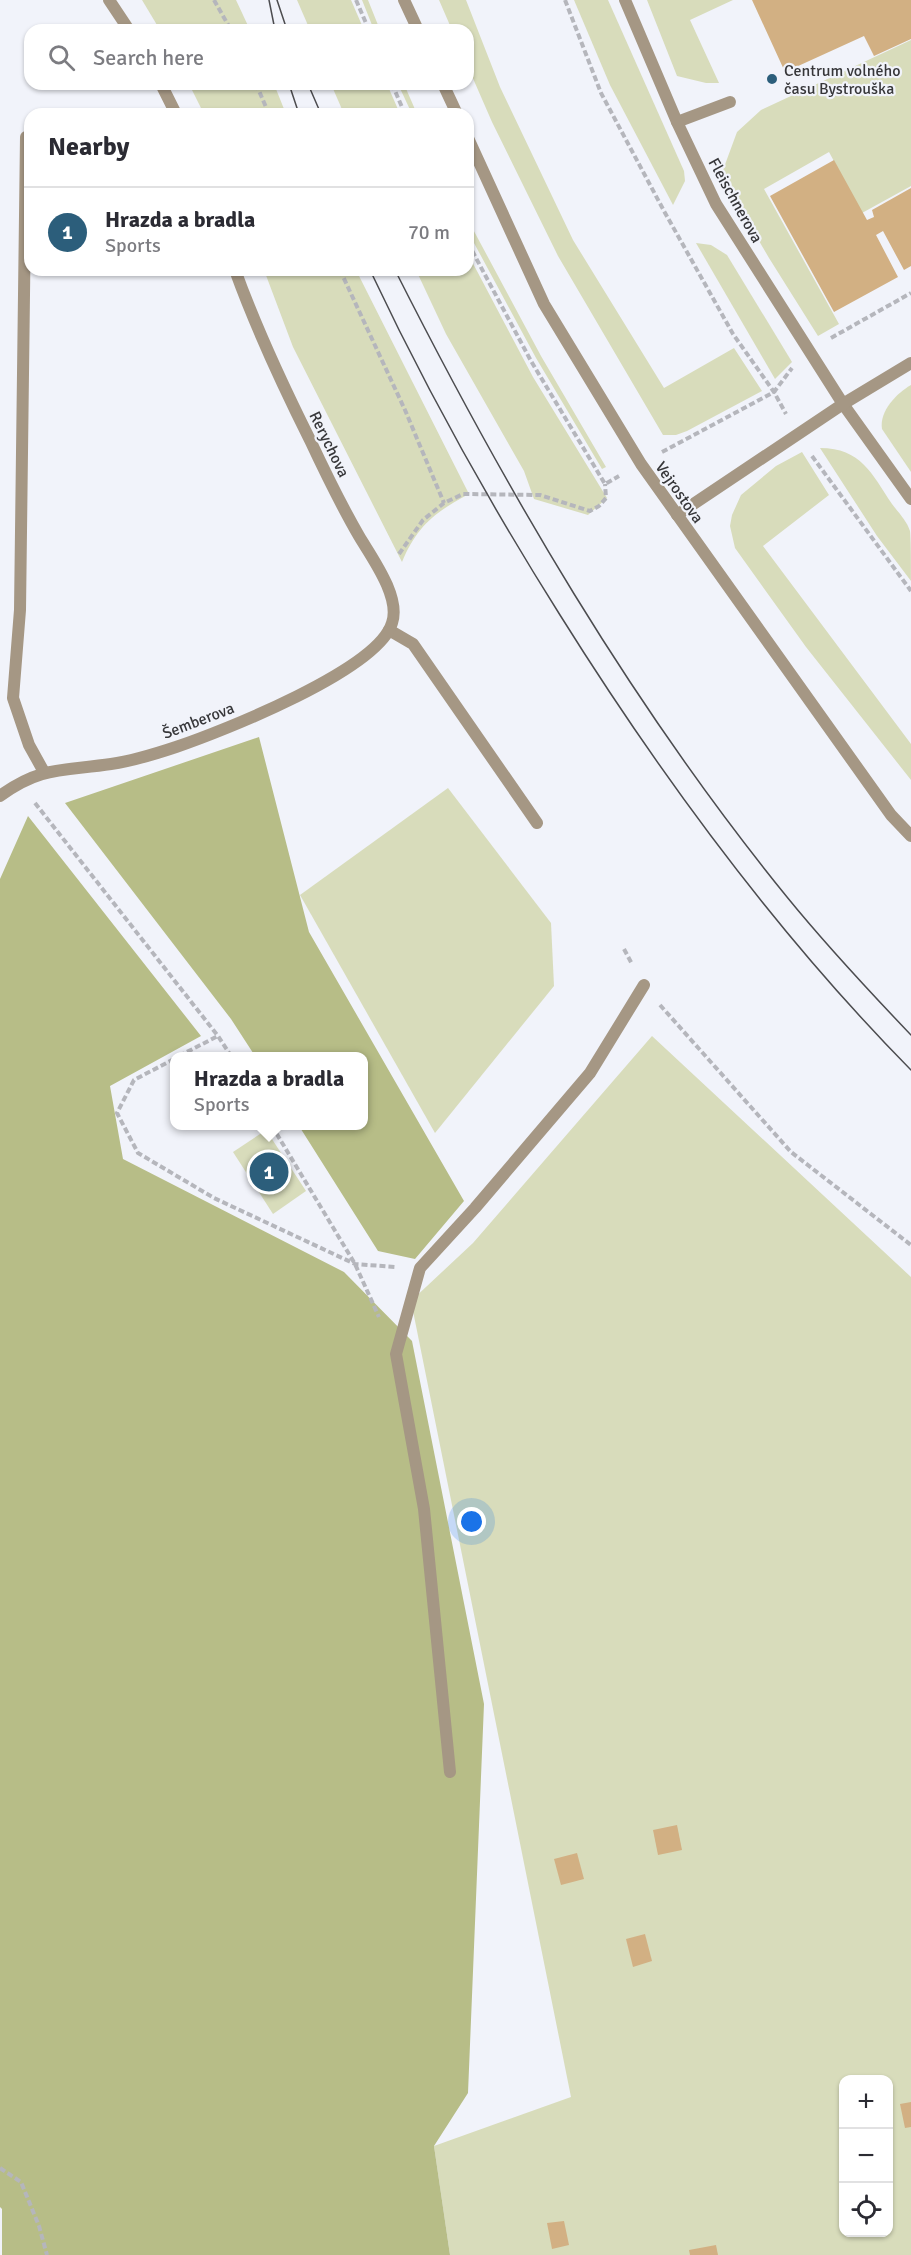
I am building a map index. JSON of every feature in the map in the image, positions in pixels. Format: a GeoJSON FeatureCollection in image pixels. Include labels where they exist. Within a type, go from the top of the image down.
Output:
{"type":"FeatureCollection","features":[{"type":"Feature","properties":{"kind":"street"},"geometry":{"type":"LineString","coordinates":[[109,0],[125,24]]}},
{"type":"Feature","properties":{"kind":"street"},"geometry":{"type":"LineString","coordinates":[[405,0],[415,24]]}},
{"type":"Feature","properties":{"kind":"street","name":"Fleischnerova"},"geometry":{"type":"LineString","coordinates":[[625,0],[677,122],[716,204],[843,404],[911,499]]}},
{"type":"Feature","properties":{"kind":"street"},"geometry":{"type":"LineString","coordinates":[[163,90],[173,108]]}},
{"type":"Feature","properties":{"kind":"street"},"geometry":{"type":"LineString","coordinates":[[446,90],[454,108]]}},
{"type":"Feature","properties":{"kind":"street"},"geometry":{"type":"LineString","coordinates":[[677,122],[730,102]]}},
{"type":"Feature","properties":{"kind":"street","name":"Vejrostova"},"geometry":{"type":"LineString","coordinates":[[474,151],[544,304],[641,464],[891,814],[911,836]]}},
{"type":"Feature","properties":{"kind":"street"},"geometry":{"type":"LineString","coordinates":[[24,276],[20,610],[13,698],[29,745],[44,772]]}},
{"type":"Feature","properties":{"kind":"street","name":"Rerychova"},"geometry":{"type":"LineString","coordinates":[[237,276],[249,309],[288,396],[351,522],[390,593],[394,612],[389,630]]}},
{"type":"Feature","properties":{"kind":"street"},"geometry":{"type":"LineString","coordinates":[[677,515],[843,404],[911,363]]}},
{"type":"Feature","properties":{"kind":"street"},"geometry":{"type":"LineString","coordinates":[[389,630],[413,644],[537,823]]}},
{"type":"Feature","properties":{"kind":"street","name":"Šemberova"},"geometry":{"type":"LineString","coordinates":[[0,796],[18,782],[44,772],[112,764],[153,755],[235,725],[309,690],[349,666],[371,651],[389,630]]}},
{"type":"Feature","properties":{"kind":"street"},"geometry":{"type":"LineString","coordinates":[[450,1772],[424,1509],[396,1354],[420,1268],[475,1208],[590,1073],[644,986]]}},
{"type":"Feature","properties":{"kind":"path"},"geometry":{"type":"LineString","coordinates":[[214,0],[228,24]]}},
{"type":"Feature","properties":{"kind":"path"},"geometry":{"type":"LineString","coordinates":[[356,0],[366,24]]}},
{"type":"Feature","properties":{"kind":"path"},"geometry":{"type":"LineString","coordinates":[[566,0],[601,93],[664,212],[733,334],[774,392],[797,435],[911,591]]}},
{"type":"Feature","properties":{"kind":"path"},"geometry":{"type":"LineString","coordinates":[[259,90],[266,108]]}},
{"type":"Feature","properties":{"kind":"path"},"geometry":{"type":"LineString","coordinates":[[395,90],[402,108]]}},
{"type":"Feature","properties":{"kind":"path"},"geometry":{"type":"LineString","coordinates":[[390,593],[399,554],[423,520],[444,503],[464,494],[540,495],[590,511],[606,498],[604,484],[531,361],[474,254]]}},
{"type":"Feature","properties":{"kind":"path"},"geometry":{"type":"LineString","coordinates":[[343,276],[405,410],[444,503]]}},
{"type":"Feature","properties":{"kind":"path"},"geometry":{"type":"LineString","coordinates":[[604,484],[774,392],[794,365],[809,350],[911,293]]}},
{"type":"Feature","properties":{"kind":"path"},"geometry":{"type":"LineString","coordinates":[[18,782],[228,1052]]}},
{"type":"Feature","properties":{"kind":"path"},"geometry":{"type":"LineString","coordinates":[[624,949],[644,986],[790,1152],[911,1245]]}},
{"type":"Feature","properties":{"kind":"path"},"geometry":{"type":"LineString","coordinates":[[187,1052],[218,1036]]}},
{"type":"Feature","properties":{"kind":"path"},"geometry":{"type":"LineString","coordinates":[[170,1061],[134,1080],[117,1113],[138,1153],[214,1197],[355,1264],[420,1268]]}},
{"type":"Feature","properties":{"kind":"path"},"geometry":{"type":"LineString","coordinates":[[275,1130],[355,1264],[396,1354]]}},
{"type":"Feature","properties":{"kind":"path"},"geometry":{"type":"LineString","coordinates":[[0,2168],[21,2182],[39,2226],[47,2255]]}},
{"type":"Feature","properties":{"kind":"green space"},"geometry":{"type":"Polygon","coordinates":[[[142,0],[236,0],[247,24],[156,24],[142,0]]]}},
{"type":"Feature","properties":{"kind":"green space"},"geometry":{"type":"Polygon","coordinates":[[[297,0],[351,0],[361,24],[307,24],[297,0]]]}},
{"type":"Feature","properties":{"kind":"green space"},"geometry":{"type":"Polygon","coordinates":[[[362,0],[368,0],[378,24],[372,24],[362,0]]]}},
{"type":"Feature","properties":{"kind":"green space"},"geometry":{"type":"Polygon","coordinates":[[[439,0],[466,0],[500,87],[573,240],[664,388],[734,348],[762,391],[687,431],[676,435],[663,435],[558,256],[492,122],[474,81],[474,24],[449,24],[439,0]]]}},
{"type":"Feature","properties":{"kind":"green space"},"geometry":{"type":"Polygon","coordinates":[[[574,0],[608,0],[684,171],[685,181],[673,205],[610,85],[574,0]]]}},
{"type":"Feature","properties":{"kind":"green space"},"geometry":{"type":"Polygon","coordinates":[[[647,0],[733,0],[690,20],[719,83],[706,83],[677,76],[647,0]]]}},
{"type":"Feature","properties":{"kind":"green space"},"geometry":{"type":"Polygon","coordinates":[[[911,40],[911,186],[862,213],[829,152],[764,189],[839,324],[818,336],[723,179],[723,170],[737,132],[761,110],[911,40]]]}},
{"type":"Feature","properties":{"kind":"green space"},"geometry":{"type":"Polygon","coordinates":[[[192,90],[276,90],[284,108],[201,108],[192,90]]]}},
{"type":"Feature","properties":{"kind":"green space"},"geometry":{"type":"Polygon","coordinates":[[[334,90],[390,90],[397,108],[341,108],[334,90]]]}},
{"type":"Feature","properties":{"kind":"green space"},"geometry":{"type":"Polygon","coordinates":[[[401,90],[407,90],[414,108],[409,108],[401,90]]]}},
{"type":"Feature","properties":{"kind":"green space"},"geometry":{"type":"Polygon","coordinates":[[[474,231],[541,356],[606,467],[602,469],[536,358],[474,242],[474,231]]]}},
{"type":"Feature","properties":{"kind":"green space"},"geometry":{"type":"Polygon","coordinates":[[[696,243],[711,245],[727,255],[792,362],[775,379],[696,243]]]}},
{"type":"Feature","properties":{"kind":"green space"},"geometry":{"type":"Polygon","coordinates":[[[474,265],[533,377],[607,498],[588,515],[534,499],[524,471],[446,334],[419,276],[474,276],[474,265]]]}},
{"type":"Feature","properties":{"kind":"green space"},"geometry":{"type":"Polygon","coordinates":[[[266,276],[359,276],[469,494],[428,521],[414,539],[402,562],[293,347],[266,276]]]}},
{"type":"Feature","properties":{"kind":"green space"},"geometry":{"type":"Polygon","coordinates":[[[911,385],[911,472],[882,429],[882,422],[890,403],[911,385]]]}},
{"type":"Feature","properties":{"kind":"green space"},"geometry":{"type":"Polygon","coordinates":[[[820,448],[834,449],[856,458],[871,473],[905,520],[910,531],[911,581],[877,536],[820,448]]]}},
{"type":"Feature","properties":{"kind":"green space"},"geometry":{"type":"Polygon","coordinates":[[[802,452],[829,495],[763,546],[911,744],[911,780],[806,647],[735,548],[730,526],[741,495],[776,466],[802,452]]]}},
{"type":"Feature","properties":{"kind":"green space"},"geometry":{"type":"Polygon","coordinates":[[[259,737],[309,932],[464,1201],[415,1259],[378,1251],[302,1130],[368,1130],[368,1052],[252,1052],[231,1019],[65,803],[259,737]]]}},
{"type":"Feature","properties":{"kind":"green space"},"geometry":{"type":"Polygon","coordinates":[[[448,788],[551,923],[554,986],[435,1133],[300,895],[448,788]]]}},
{"type":"Feature","properties":{"kind":"green space"},"geometry":{"type":"Polygon","coordinates":[[[28,816],[201,1036],[110,1086],[123,1159],[344,1272],[412,1341],[484,1704],[468,2093],[434,2146],[450,2255],[2,2255],[2,2209],[0,2207],[0,879],[28,816]]]}},
{"type":"Feature","properties":{"kind":"green space"},"geometry":{"type":"Polygon","coordinates":[[[652,1036],[911,1277],[911,2255],[450,2255],[434,2146],[571,2097],[411,1301],[473,1243],[652,1036]]]}},
{"type":"Feature","properties":{"kind":"green space"},"geometry":{"type":"Polygon","coordinates":[[[266,1130],[306,1191],[273,1214],[233,1152],[266,1130]]]}},
{"type":"Feature","properties":{"kind":"building"},"geometry":{"type":"Polygon","coordinates":[[[752,0],[911,0],[911,39],[874,56],[864,36],[785,72],[752,0]]]}},
{"type":"Feature","properties":{"kind":"building"},"geometry":{"type":"Polygon","coordinates":[[[834,160],[867,220],[874,217],[872,210],[911,188],[911,266],[904,270],[883,231],[876,235],[898,277],[834,312],[770,196],[834,160]]]}},
{"type":"Feature","properties":{"kind":"building"},"geometry":{"type":"Polygon","coordinates":[[[677,1825],[682,1850],[658,1855],[653,1830],[677,1825]]]}},
{"type":"Feature","properties":{"kind":"building"},"geometry":{"type":"Polygon","coordinates":[[[577,1853],[584,1879],[561,1885],[554,1859],[577,1853]]]}},
{"type":"Feature","properties":{"kind":"building"},"geometry":{"type":"Polygon","coordinates":[[[645,1934],[652,1961],[633,1967],[626,1939],[645,1934]]]}},
{"type":"Feature","properties":{"kind":"building"},"geometry":{"type":"Polygon","coordinates":[[[911,2102],[911,2127],[905,2128],[900,2104],[911,2102]]]}},
{"type":"Feature","properties":{"kind":"building"},"geometry":{"type":"Polygon","coordinates":[[[564,2221],[569,2245],[552,2249],[547,2223],[564,2221]]]}},
{"type":"Feature","properties":{"kind":"building"},"geometry":{"type":"Polygon","coordinates":[[[716,2245],[718,2255],[690,2255],[689,2250],[716,2245]]]}},
{"type":"Feature","properties":{"kind":"tram line"},"geometry":{"type":"LineString","coordinates":[[269,0],[274,24]]}},
{"type":"Feature","properties":{"kind":"tram line"},"geometry":{"type":"LineString","coordinates":[[277,0],[285,24]]}},
{"type":"Feature","properties":{"kind":"tram line"},"geometry":{"type":"LineString","coordinates":[[291,90],[297,108]]}},
{"type":"Feature","properties":{"kind":"tram line"},"geometry":{"type":"LineString","coordinates":[[311,90],[318,108]]}},
{"type":"Feature","properties":{"kind":"tram line"},"geometry":{"type":"LineString","coordinates":[[373,276],[436,402],[484,488],[560,615],[639,736],[723,852],[768,909],[861,1018],[911,1070]]}},
{"type":"Feature","properties":{"kind":"tram line"},"geometry":{"type":"LineString","coordinates":[[398,276],[481,434],[574,594],[676,749],[787,897],[911,1035]]}},
{"type":"Feature","properties":{"kind":"place","name":"Centrum volného času Bystrouška"},"geometry":{"type":"Point","coordinates":[772,79]}},
{"type":"Feature","properties":{"kind":"place","name":"Hrazda a bradla"},"geometry":{"type":"Point","coordinates":[269,1172]}}]}
